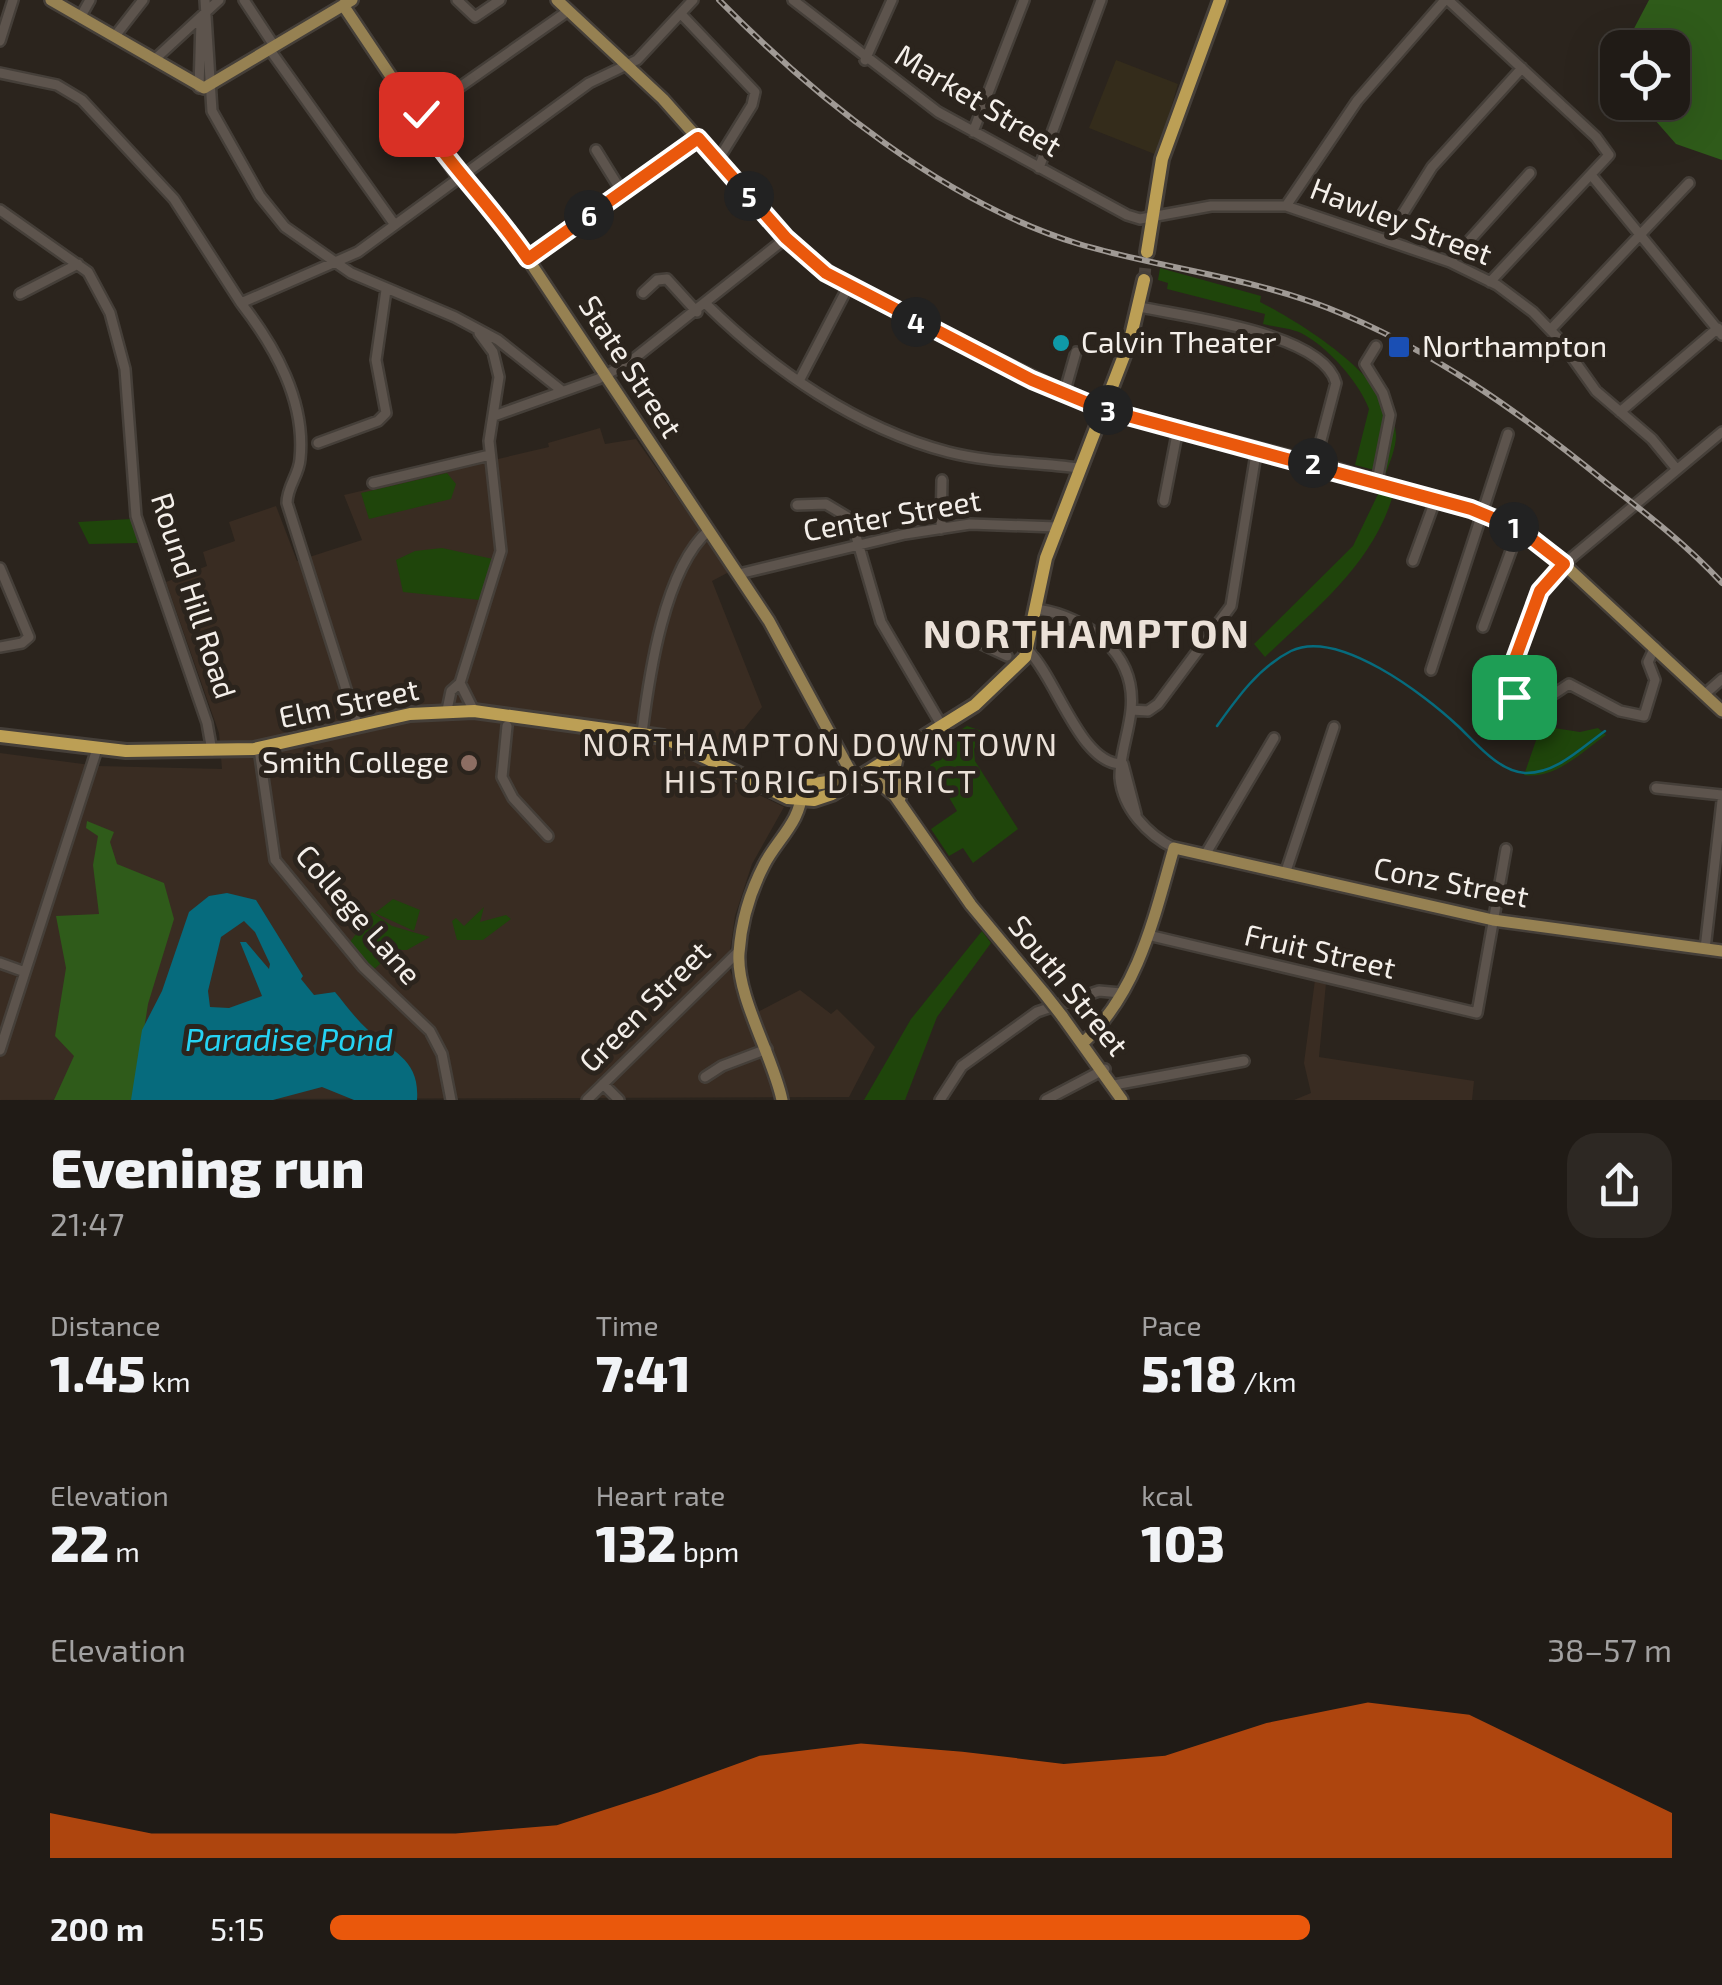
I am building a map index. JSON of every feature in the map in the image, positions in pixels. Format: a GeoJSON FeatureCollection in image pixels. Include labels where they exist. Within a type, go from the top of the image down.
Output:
{"type":"FeatureCollection","features":[{"type":"Feature","properties":{"kind":"highway"},"geometry":{"type":"LineString","coordinates":[[1148,252],[1151,216],[1182,96],[1220,0]]}},
{"type":"Feature","properties":{"kind":"highway"},"geometry":{"type":"LineString","coordinates":[[802,794],[832,794],[942,726],[996,688],[1028,650],[1056,527],[1140,307],[1144,280]]}},
{"type":"Feature","properties":{"kind":"highway","name":"Elm Street"},"geometry":{"type":"LineString","coordinates":[[0,736],[98,749],[259,749],[446,710],[474,711],[642,732],[680,743],[780,795],[802,794]]}},
{"type":"Feature","properties":{"kind":"main road"},"geometry":{"type":"LineString","coordinates":[[51,0],[199,88],[273,48],[345,2]]}},
{"type":"Feature","properties":{"kind":"main road"},"geometry":{"type":"LineString","coordinates":[[558,0],[698,138],[786,238],[848,288],[1102,409],[1378,477],[1519,529],[1564,564],[1722,710]]}},
{"type":"Feature","properties":{"kind":"main road","name":"State Street"},"geometry":{"type":"LineString","coordinates":[[345,2],[417,116],[460,177],[498,217],[528,259],[739,574],[780,638],[854,778]]}},
{"type":"Feature","properties":{"kind":"main road"},"geometry":{"type":"LineString","coordinates":[[898,754],[894,778],[904,806]]}},
{"type":"Feature","properties":{"kind":"main road"},"geometry":{"type":"LineString","coordinates":[[854,778],[881,783],[904,806]]}},
{"type":"Feature","properties":{"kind":"main road"},"geometry":{"type":"LineString","coordinates":[[782,1100],[740,974],[739,951],[746,909],[761,871],[802,794]]}},
{"type":"Feature","properties":{"kind":"main road","name":"South Street"},"geometry":{"type":"LineString","coordinates":[[904,806],[971,904],[1084,1042],[1122,1100]]}},
{"type":"Feature","properties":{"kind":"main road"},"geometry":{"type":"LineString","coordinates":[[1084,1042],[1120,993],[1152,936],[1174,848]]}},
{"type":"Feature","properties":{"kind":"main road","name":"Conz Street"},"geometry":{"type":"LineString","coordinates":[[1174,848],[1493,920],[1722,951]]}},
{"type":"Feature","properties":{"kind":"street"},"geometry":{"type":"LineString","coordinates":[[0,41],[13,0]]}},
{"type":"Feature","properties":{"kind":"street"},"geometry":{"type":"LineString","coordinates":[[81,16],[90,0]]}},
{"type":"Feature","properties":{"kind":"street"},"geometry":{"type":"LineString","coordinates":[[115,36],[143,0]]}},
{"type":"Feature","properties":{"kind":"street"},"geometry":{"type":"LineString","coordinates":[[199,88],[203,0]]}},
{"type":"Feature","properties":{"kind":"street"},"geometry":{"type":"LineString","coordinates":[[203,0],[212,111],[273,213],[300,241],[336,265],[498,340],[561,390]]}},
{"type":"Feature","properties":{"kind":"street"},"geometry":{"type":"LineString","coordinates":[[154,60],[220,0]]}},
{"type":"Feature","properties":{"kind":"street"},"geometry":{"type":"LineString","coordinates":[[244,0],[395,224]]}},
{"type":"Feature","properties":{"kind":"street"},"geometry":{"type":"LineString","coordinates":[[457,0],[475,18],[500,0]]}},
{"type":"Feature","properties":{"kind":"street"},"geometry":{"type":"LineString","coordinates":[[241,302],[336,265],[596,78],[649,50],[693,0]]}},
{"type":"Feature","properties":{"kind":"street","name":"Market Street"},"geometry":{"type":"LineString","coordinates":[[793,0],[866,60],[973,132],[1127,215],[1140,219],[1151,216]]}},
{"type":"Feature","properties":{"kind":"street"},"geometry":{"type":"LineString","coordinates":[[866,60],[892,0]]}},
{"type":"Feature","properties":{"kind":"street"},"geometry":{"type":"LineString","coordinates":[[973,132],[1024,0]]}},
{"type":"Feature","properties":{"kind":"street"},"geometry":{"type":"LineString","coordinates":[[1038,168],[1101,0]]}},
{"type":"Feature","properties":{"kind":"street"},"geometry":{"type":"LineString","coordinates":[[1286,206],[1357,102],[1447,0],[1607,150],[1607,160],[1490,282]]}},
{"type":"Feature","properties":{"kind":"street"},"geometry":{"type":"LineString","coordinates":[[417,116],[568,11]]}},
{"type":"Feature","properties":{"kind":"street"},"geometry":{"type":"LineString","coordinates":[[681,14],[754,92],[752,106],[718,160]]}},
{"type":"Feature","properties":{"kind":"street"},"geometry":{"type":"LineString","coordinates":[[1387,239],[1432,166],[1522,68]]}},
{"type":"Feature","properties":{"kind":"street"},"geometry":{"type":"LineString","coordinates":[[0,73],[57,85],[82,100],[171,195],[277,354],[298,414],[300,467],[290,486],[288,503],[358,727]]}},
{"type":"Feature","properties":{"kind":"street"},"geometry":{"type":"LineString","coordinates":[[528,259],[698,138]]}},
{"type":"Feature","properties":{"kind":"street"},"geometry":{"type":"LineString","coordinates":[[596,150],[622,192]]}},
{"type":"Feature","properties":{"kind":"street"},"geometry":{"type":"LineString","coordinates":[[1450,262],[1530,173]]}},
{"type":"Feature","properties":{"kind":"street"},"geometry":{"type":"LineString","coordinates":[[1592,176],[1720,331],[1620,412]]}},
{"type":"Feature","properties":{"kind":"street"},"geometry":{"type":"LineString","coordinates":[[1551,329],[1690,183]]}},
{"type":"Feature","properties":{"kind":"street","name":"Hawley Street"},"geometry":{"type":"LineString","coordinates":[[1151,216],[1210,206],[1286,206],[1450,262],[1490,282],[1551,329],[1590,384],[1652,439],[1675,467]]}},
{"type":"Feature","properties":{"kind":"street","name":"Round Hill Road"},"geometry":{"type":"LineString","coordinates":[[0,210],[78,264],[101,292],[119,339],[136,516],[207,723],[212,751]]}},
{"type":"Feature","properties":{"kind":"street"},"geometry":{"type":"LineString","coordinates":[[494,416],[604,376],[647,350],[786,238]]}},
{"type":"Feature","properties":{"kind":"street"},"geometry":{"type":"LineString","coordinates":[[20,294],[78,264]]}},
{"type":"Feature","properties":{"kind":"street"},"geometry":{"type":"LineString","coordinates":[[642,293],[657,280],[667,279],[696,312]]}},
{"type":"Feature","properties":{"kind":"street"},"geometry":{"type":"LineString","coordinates":[[798,382],[848,288]]}},
{"type":"Feature","properties":{"kind":"street"},"geometry":{"type":"LineString","coordinates":[[318,443],[378,421],[386,413],[376,363],[386,290]]}},
{"type":"Feature","properties":{"kind":"street"},"geometry":{"type":"LineString","coordinates":[[706,304],[798,382],[853,414],[931,447],[964,456],[1078,468]]}},
{"type":"Feature","properties":{"kind":"street"},"geometry":{"type":"LineString","coordinates":[[1140,307],[1297,345],[1324,363],[1334,377],[1315,464]]}},
{"type":"Feature","properties":{"kind":"street"},"geometry":{"type":"LineString","coordinates":[[446,710],[450,691],[460,683],[501,550],[490,456],[499,390],[497,364],[473,328]]}},
{"type":"Feature","properties":{"kind":"street"},"geometry":{"type":"LineString","coordinates":[[1376,346],[1365,364],[1388,404],[1387,442],[1378,477]]}},
{"type":"Feature","properties":{"kind":"street"},"geometry":{"type":"LineString","coordinates":[[1064,394],[1076,352]]}},
{"type":"Feature","properties":{"kind":"street"},"geometry":{"type":"LineString","coordinates":[[1164,501],[1178,429]]}},
{"type":"Feature","properties":{"kind":"street"},"geometry":{"type":"LineString","coordinates":[[1655,648],[1648,662],[1655,680],[1644,716],[1620,711],[1569,684],[1536,706],[1524,704],[1510,693],[1507,681],[1540,591],[1564,564],[1675,467],[1722,432]]}},
{"type":"Feature","properties":{"kind":"street"},"geometry":{"type":"LineString","coordinates":[[1431,670],[1508,434]]}},
{"type":"Feature","properties":{"kind":"street"},"geometry":{"type":"LineString","coordinates":[[1131,710],[1148,711],[1158,704],[1230,610],[1258,448]]}},
{"type":"Feature","properties":{"kind":"street"},"geometry":{"type":"LineString","coordinates":[[373,483],[490,456]]}},
{"type":"Feature","properties":{"kind":"street"},"geometry":{"type":"LineString","coordinates":[[941,529],[942,480]]}},
{"type":"Feature","properties":{"kind":"street"},"geometry":{"type":"LineString","coordinates":[[1413,561],[1436,498]]}},
{"type":"Feature","properties":{"kind":"street"},"geometry":{"type":"LineString","coordinates":[[797,506],[826,504],[846,512],[860,544],[880,622],[942,726]]}},
{"type":"Feature","properties":{"kind":"street","name":"Center Street"},"geometry":{"type":"LineString","coordinates":[[739,574],[941,529],[1001,522],[1056,527]]}},
{"type":"Feature","properties":{"kind":"street"},"geometry":{"type":"LineString","coordinates":[[1482,626],[1519,529]]}},
{"type":"Feature","properties":{"kind":"street"},"geometry":{"type":"LineString","coordinates":[[642,732],[660,628],[695,546],[709,530]]}},
{"type":"Feature","properties":{"kind":"street"},"geometry":{"type":"LineString","coordinates":[[0,568],[29,636],[22,643],[0,647]]}},
{"type":"Feature","properties":{"kind":"street"},"geometry":{"type":"LineString","coordinates":[[1037,609],[1058,612],[1106,641],[1124,664],[1131,710],[1122,788],[1150,832],[1174,848]]}},
{"type":"Feature","properties":{"kind":"street"},"geometry":{"type":"LineString","coordinates":[[977,642],[1007,656]]}},
{"type":"Feature","properties":{"kind":"street"},"geometry":{"type":"LineString","coordinates":[[1028,650],[1050,675],[1091,751],[1104,761],[1123,764]]}},
{"type":"Feature","properties":{"kind":"street"},"geometry":{"type":"LineString","coordinates":[[1705,694],[1722,679]]}},
{"type":"Feature","properties":{"kind":"street"},"geometry":{"type":"LineString","coordinates":[[460,683],[474,711]]}},
{"type":"Feature","properties":{"kind":"street"},"geometry":{"type":"LineString","coordinates":[[507,726],[502,777],[548,836]]}},
{"type":"Feature","properties":{"kind":"street"},"geometry":{"type":"LineString","coordinates":[[1286,874],[1334,727]]}},
{"type":"Feature","properties":{"kind":"street"},"geometry":{"type":"LineString","coordinates":[[1205,855],[1274,738]]}},
{"type":"Feature","properties":{"kind":"street"},"geometry":{"type":"LineString","coordinates":[[0,1050],[98,749]]}},
{"type":"Feature","properties":{"kind":"street","name":"College Lane"},"geometry":{"type":"LineString","coordinates":[[259,749],[275,860],[362,968],[430,1031],[442,1054],[450,1100]]}},
{"type":"Feature","properties":{"kind":"street"},"geometry":{"type":"LineString","coordinates":[[1656,788],[1722,798],[1705,949]]}},
{"type":"Feature","properties":{"kind":"street"},"geometry":{"type":"LineString","coordinates":[[1493,920],[1506,849]]}},
{"type":"Feature","properties":{"kind":"street","name":"Fruit Street"},"geometry":{"type":"LineString","coordinates":[[1152,936],[1477,1013],[1493,920]]}},
{"type":"Feature","properties":{"kind":"street","name":"Green Street"},"geometry":{"type":"LineString","coordinates":[[587,1100],[739,951]]}},
{"type":"Feature","properties":{"kind":"street"},"geometry":{"type":"LineString","coordinates":[[0,964],[25,972]]}},
{"type":"Feature","properties":{"kind":"street"},"geometry":{"type":"LineString","coordinates":[[940,1100],[962,1066],[1037,1012],[1099,990],[1120,993]]}},
{"type":"Feature","properties":{"kind":"street"},"geometry":{"type":"LineString","coordinates":[[706,1077],[722,1066],[767,1049]]}},
{"type":"Feature","properties":{"kind":"street"},"geometry":{"type":"LineString","coordinates":[[1114,1085],[1244,1061]]}},
{"type":"Feature","properties":{"kind":"street"},"geometry":{"type":"LineString","coordinates":[[1046,1100],[1104,1069]]}},
{"type":"Feature","properties":{"kind":"street"},"geometry":{"type":"LineString","coordinates":[[603,1084],[619,1100]]}},
{"type":"Feature","properties":{"kind":"shaded area"},"geometry":{"type":"Polygon","coordinates":[[[1116,60],[1178,84],[1157,155],[1089,128],[1116,60]]]}},
{"type":"Feature","properties":{"kind":"shaded area","name":"Smith College"},"geometry":{"type":"Polygon","coordinates":[[[600,428],[605,444],[636,439],[729,572],[712,581],[762,707],[710,771],[784,807],[752,864],[735,916],[728,965],[748,1017],[800,990],[831,1014],[837,1009],[875,1047],[849,1097],[0,1100],[0,753],[98,766],[222,769],[219,733],[166,582],[207,566],[203,552],[235,541],[229,522],[276,506],[297,561],[362,540],[344,495],[549,447],[548,443],[600,428]]]}},
{"type":"Feature","properties":{"kind":"shaded area"},"geometry":{"type":"Polygon","coordinates":[[[1315,980],[1326,983],[1319,1057],[1474,1081],[1472,1100],[1294,1100],[1311,1093],[1304,1063],[1315,980]]]}},
{"type":"Feature","properties":{"kind":"green space"},"geometry":{"type":"Polygon","coordinates":[[[1649,0],[1722,0],[1722,160],[1676,144],[1655,120],[1690,120],[1690,30],[1633,30],[1649,0]]]}},
{"type":"Feature","properties":{"kind":"green space"},"geometry":{"type":"Polygon","coordinates":[[[1160,268],[1261,296],[1260,302],[1321,339],[1364,375],[1392,415],[1396,440],[1386,473],[1355,465],[1369,409],[1358,388],[1331,356],[1301,333],[1263,324],[1265,314],[1167,289],[1168,283],[1158,280],[1160,268]]]}},
{"type":"Feature","properties":{"kind":"green space"},"geometry":{"type":"Polygon","coordinates":[[[447,473],[456,484],[451,499],[369,519],[361,493],[447,473]]]}},
{"type":"Feature","properties":{"kind":"green space"},"geometry":{"type":"Polygon","coordinates":[[[1379,492],[1393,495],[1372,543],[1340,584],[1265,657],[1254,644],[1353,546],[1379,492]]]}},
{"type":"Feature","properties":{"kind":"green space"},"geometry":{"type":"Polygon","coordinates":[[[131,519],[139,543],[89,544],[78,522],[131,519]]]}},
{"type":"Feature","properties":{"kind":"green space"},"geometry":{"type":"Polygon","coordinates":[[[442,548],[493,559],[480,600],[403,592],[396,560],[415,551],[442,548]]]}},
{"type":"Feature","properties":{"kind":"green space"},"geometry":{"type":"Polygon","coordinates":[[[967,726],[982,731],[974,749],[975,761],[1018,829],[973,863],[963,848],[949,856],[931,829],[957,811],[930,765],[938,760],[931,748],[967,726]]]}},
{"type":"Feature","properties":{"kind":"green space"},"geometry":{"type":"Polygon","coordinates":[[[1541,726],[1580,732],[1598,728],[1606,735],[1558,769],[1524,775],[1541,726]]]}},
{"type":"Feature","properties":{"kind":"green space"},"geometry":{"type":"Polygon","coordinates":[[[87,821],[114,832],[110,842],[117,864],[164,883],[174,919],[148,1004],[133,1100],[54,1100],[74,1056],[55,1036],[66,968],[56,916],[99,914],[93,865],[98,836],[86,828],[87,821]]]}},
{"type":"Feature","properties":{"kind":"green space"},"geometry":{"type":"Polygon","coordinates":[[[393,899],[420,910],[414,931],[375,913],[393,899]]]}},
{"type":"Feature","properties":{"kind":"green space"},"geometry":{"type":"Polygon","coordinates":[[[484,907],[480,922],[506,915],[511,919],[483,940],[457,940],[452,921],[456,918],[464,926],[484,907]]]}},
{"type":"Feature","properties":{"kind":"green space"},"geometry":{"type":"Polygon","coordinates":[[[372,912],[392,926],[430,937],[407,950],[396,950],[372,971],[334,925],[350,942],[372,912]]]}},
{"type":"Feature","properties":{"kind":"green space"},"geometry":{"type":"Polygon","coordinates":[[[982,931],[991,943],[937,1017],[905,1100],[864,1100],[911,1019],[982,931]]]}},
{"type":"Feature","properties":{"kind":"water","name":"Paradise Pond"},"geometry":{"type":"Polygon","coordinates":[[[227,893],[256,900],[314,995],[335,992],[363,1025],[403,1058],[414,1075],[417,1100],[354,1100],[322,1087],[273,1100],[131,1100],[142,1030],[162,991],[189,912],[209,896],[227,893]],[[244,921],[221,937],[208,991],[210,1007],[229,1008],[262,996],[240,942],[246,942],[269,969],[255,932],[244,921]]]}},
{"type":"Feature","properties":{"kind":"waterway"},"geometry":{"type":"LineString","coordinates":[[1217,726],[1259,674],[1291,651],[1310,646],[1356,656],[1380,668],[1425,698],[1497,762],[1515,771],[1536,772],[1558,765],[1605,731]]}},
{"type":"Feature","properties":{"kind":"tunnel"},"geometry":{"type":"LineString","coordinates":[[1144,280],[1147,252]]}},
{"type":"Feature","properties":{"kind":"railway"},"geometry":{"type":"LineString","coordinates":[[719,0],[840,109],[932,175],[980,203],[1079,244],[1298,297],[1366,324],[1440,363],[1576,458],[1667,531],[1722,583]]}},
{"type":"Feature","properties":{"kind":"place","name":"Calvin Theater"},"geometry":{"type":"Point","coordinates":[1061,343]}},
{"type":"Feature","properties":{"kind":"place","name":"Northampton"},"geometry":{"type":"Point","coordinates":[1399,347]}},
{"type":"Feature","properties":{"kind":"place","name":"Smith College"},"geometry":{"type":"Point","coordinates":[469,763]}},
{"type":"Feature","properties":{"kind":"district","name":"NORTHAMPTON"},"geometry":{"type":"Point","coordinates":[1087,634]}},
{"type":"Feature","properties":{"kind":"district","name":"NORTHAMPTON DOWNTOWN HISTORIC DISTRICT"},"geometry":{"type":"Point","coordinates":[821,764]}},
{"type":"Feature","properties":{"kind":"route"},"geometry":{"type":"LineString","coordinates":[[421,114],[417,116],[455,172],[498,217],[528,259],[698,138],[786,238],[826,273],[869,299],[1032,380],[1102,409],[1336,469],[1480,512],[1519,529],[1564,564],[1540,591],[1507,681],[1514,697]]}}]}
